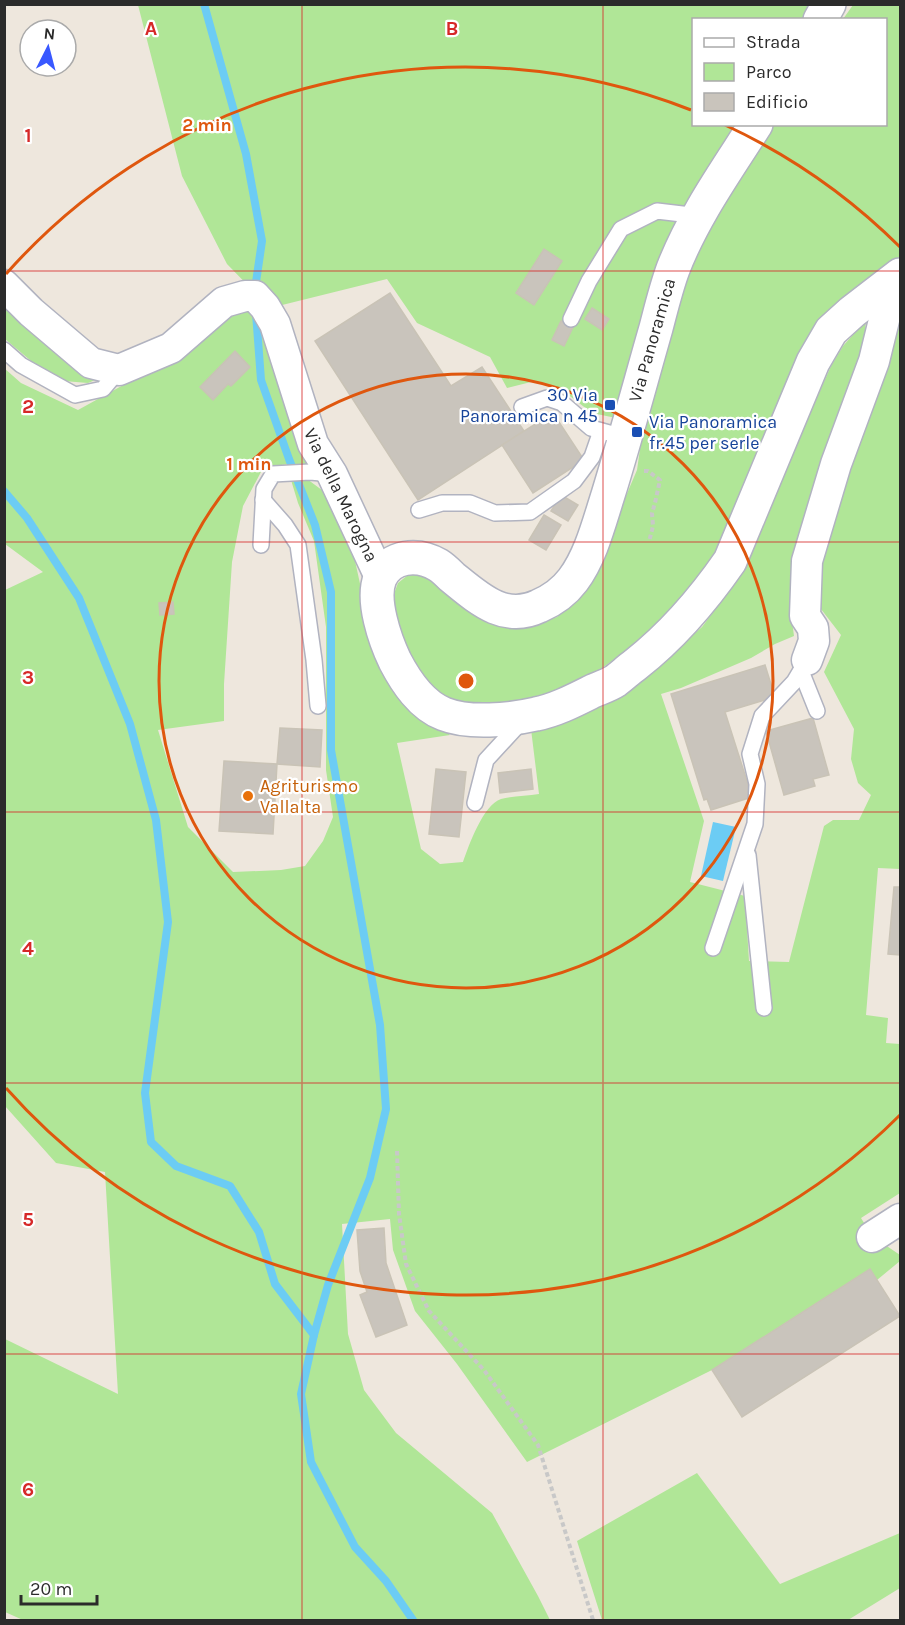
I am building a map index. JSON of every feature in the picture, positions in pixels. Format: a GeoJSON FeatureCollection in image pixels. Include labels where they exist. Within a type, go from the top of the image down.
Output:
{"type":"FeatureCollection","features":[{"type":"Feature","properties":{"kind":"street"},"geometry":{"type":"LineString","coordinates":[[821,18],[830,4]]}},
{"type":"Feature","properties":{"kind":"street","name":"Via Panoramica"},"geometry":{"type":"LineString","coordinates":[[380,577],[389,564],[403,558],[421,559],[437,564],[477,598],[497,609],[516,612],[535,609],[556,598],[573,581],[586,558],[605,502],[612,434],[673,270],[693,225],[755,126]]}},
{"type":"Feature","properties":{"kind":"street"},"geometry":{"type":"LineString","coordinates":[[804,665],[814,641],[813,628],[805,616],[807,561],[836,464],[874,361],[897,277]]}},
{"type":"Feature","properties":{"kind":"street"},"geometry":{"type":"LineString","coordinates":[[380,577],[376,592],[377,608],[393,656],[405,680],[421,699],[443,714],[488,720],[527,716],[563,706],[615,681],[654,650],[713,585],[730,561],[813,362],[831,331],[897,277]]}},
{"type":"Feature","properties":{"kind":"street"},"geometry":{"type":"LineString","coordinates":[[4,285],[31,312],[92,363],[119,370]]}},
{"type":"Feature","properties":{"kind":"street","name":"Via della Marogna"},"geometry":{"type":"LineString","coordinates":[[119,370],[171,348],[224,302],[245,296],[255,296],[265,306],[275,324],[321,473],[380,577]]}},
{"type":"Feature","properties":{"kind":"street"},"geometry":{"type":"LineString","coordinates":[[872,1236],[900,1219]]}},
{"type":"Feature","properties":{"kind":"lane"},"geometry":{"type":"LineString","coordinates":[[571,319],[589,281],[621,229],[657,211],[699,216]]}},
{"type":"Feature","properties":{"kind":"lane"},"geometry":{"type":"LineString","coordinates":[[4,350],[21,365],[75,394],[103,389],[119,370]]}},
{"type":"Feature","properties":{"kind":"lane"},"geometry":{"type":"LineString","coordinates":[[419,510],[442,503],[470,503],[495,513],[530,512],[574,481],[612,434],[591,428],[562,403],[547,398],[522,407]]}},
{"type":"Feature","properties":{"kind":"lane"},"geometry":{"type":"LineString","coordinates":[[261,545],[264,489],[273,474],[321,473]]}},
{"type":"Feature","properties":{"kind":"lane"},"geometry":{"type":"LineString","coordinates":[[263,500],[285,525],[298,545],[318,706]]}},
{"type":"Feature","properties":{"kind":"lane"},"geometry":{"type":"LineString","coordinates":[[804,665],[818,711]]}},
{"type":"Feature","properties":{"kind":"lane"},"geometry":{"type":"LineString","coordinates":[[713,948],[755,824],[757,784],[750,754],[762,716],[794,682],[804,665]]}},
{"type":"Feature","properties":{"kind":"lane"},"geometry":{"type":"LineString","coordinates":[[475,803],[486,760],[527,716]]}},
{"type":"Feature","properties":{"kind":"lane"},"geometry":{"type":"LineString","coordinates":[[747,849],[764,1008]]}},
{"type":"Feature","properties":{"kind":"path"},"geometry":{"type":"LineString","coordinates":[[649,542],[653,526],[653,509]]}},
{"type":"Feature","properties":{"kind":"path"},"geometry":{"type":"LineString","coordinates":[[396,1151],[399,1214],[406,1264],[429,1311],[484,1370],[538,1445],[593,1620]]}},
{"type":"Feature","properties":{"kind":"green space"},"geometry":{"type":"Polygon","coordinates":[[[138,5],[815,5],[806,18],[692,18],[692,126],[737,126],[616,418],[592,413],[562,390],[535,381],[507,388],[490,357],[417,323],[387,279],[270,308],[227,264],[182,176],[138,5]]]}},
{"type":"Feature","properties":{"kind":"green space"},"geometry":{"type":"Polygon","coordinates":[[[853,5],[900,5],[900,257],[842,301],[761,452],[712,558],[698,580],[646,637],[575,687],[525,704],[471,705],[445,698],[418,673],[398,635],[392,599],[398,583],[408,575],[418,572],[431,575],[485,621],[510,627],[533,625],[557,617],[573,602],[594,571],[637,470],[644,421],[682,285],[709,228],[770,126],[887,126],[887,18],[844,18],[853,5]]]}},
{"type":"Feature","properties":{"kind":"green space"},"geometry":{"type":"Polygon","coordinates":[[[4,298],[107,375],[88,383],[64,381],[43,371],[5,339],[4,298]]]}},
{"type":"Feature","properties":{"kind":"green space"},"geometry":{"type":"Polygon","coordinates":[[[900,299],[900,869],[878,868],[866,1015],[888,1018],[886,1043],[900,1044],[900,1193],[861,1218],[872,1236],[900,1255],[900,1261],[877,1280],[870,1269],[712,1370],[527,1462],[457,1364],[415,1311],[393,1250],[390,1219],[342,1224],[348,1334],[364,1390],[396,1433],[492,1513],[550,1620],[23,1620],[5,1612],[5,1339],[118,1394],[105,1172],[56,1163],[5,1106],[5,590],[43,572],[5,544],[4,368],[21,383],[78,410],[165,362],[232,306],[263,314],[321,468],[291,464],[262,470],[243,506],[232,562],[224,684],[224,721],[158,730],[188,827],[233,872],[281,870],[305,866],[323,841],[333,817],[326,770],[326,627],[314,541],[291,480],[307,479],[334,499],[352,547],[369,625],[394,686],[450,735],[397,743],[421,849],[440,864],[463,862],[478,826],[494,803],[506,798],[539,794],[531,729],[663,661],[702,627],[734,584],[831,366],[843,346],[866,320],[862,369],[790,606],[794,636],[751,658],[681,688],[661,694],[704,821],[690,882],[745,896],[749,961],[789,962],[824,826],[833,820],[859,820],[871,795],[858,783],[851,759],[854,729],[824,672],[841,635],[814,600],[827,537],[900,299]]]}},
{"type":"Feature","properties":{"kind":"green space"},"geometry":{"type":"Polygon","coordinates":[[[697,1473],[780,1584],[900,1533],[900,1588],[848,1620],[602,1620],[577,1541],[697,1473]]]}},
{"type":"Feature","properties":{"kind":"water"},"geometry":{"type":"Polygon","coordinates":[[[713,822],[736,827],[723,881],[701,876],[713,822]]]}},
{"type":"Feature","properties":{"kind":"building"},"geometry":{"type":"Polygon","coordinates":[[[544,249],[562,261],[534,305],[516,293],[544,249]]]}},
{"type":"Feature","properties":{"kind":"building"},"geometry":{"type":"Polygon","coordinates":[[[390,293],[451,386],[482,367],[524,431],[418,500],[315,341],[390,293]]]}},
{"type":"Feature","properties":{"kind":"building"},"geometry":{"type":"Polygon","coordinates":[[[592,308],[609,319],[602,330],[585,319],[592,308]]]}},
{"type":"Feature","properties":{"kind":"building"},"geometry":{"type":"Polygon","coordinates":[[[561,321],[573,327],[564,346],[552,340],[561,321]]]}},
{"type":"Feature","properties":{"kind":"building"},"geometry":{"type":"Polygon","coordinates":[[[235,351],[250,367],[231,386],[228,384],[213,400],[200,387],[235,351]]]}},
{"type":"Feature","properties":{"kind":"building"},"geometry":{"type":"Polygon","coordinates":[[[553,413],[584,460],[533,493],[502,445],[553,413]]]}},
{"type":"Feature","properties":{"kind":"building"},"geometry":{"type":"Polygon","coordinates":[[[561,495],[578,505],[568,521],[551,511],[561,495]]]}},
{"type":"Feature","properties":{"kind":"building"},"geometry":{"type":"Polygon","coordinates":[[[544,515],[561,525],[546,550],[529,540],[544,515]]]}},
{"type":"Feature","properties":{"kind":"building"},"geometry":{"type":"Polygon","coordinates":[[[173,602],[174,614],[160,615],[159,603],[173,602]]]}},
{"type":"Feature","properties":{"kind":"building"},"geometry":{"type":"Polygon","coordinates":[[[765,665],[775,697],[725,712],[752,797],[711,810],[707,799],[704,800],[671,694],[765,665]]]}},
{"type":"Feature","properties":{"kind":"building"},"geometry":{"type":"Polygon","coordinates":[[[813,718],[829,775],[813,779],[815,786],[784,795],[766,731],[813,718]]]}},
{"type":"Feature","properties":{"kind":"building"},"geometry":{"type":"Polygon","coordinates":[[[280,728],[322,730],[320,767],[277,764],[280,728]]]}},
{"type":"Feature","properties":{"kind":"building"},"geometry":{"type":"Polygon","coordinates":[[[224,761],[277,764],[273,834],[219,831],[224,761]]]}},
{"type":"Feature","properties":{"kind":"building"},"geometry":{"type":"Polygon","coordinates":[[[436,769],[466,772],[459,837],[429,834],[436,769]]]}},
{"type":"Feature","properties":{"kind":"building"},"geometry":{"type":"Polygon","coordinates":[[[531,769],[533,789],[500,793],[498,773],[531,769]]]}},
{"type":"Feature","properties":{"kind":"building"},"geometry":{"type":"Polygon","coordinates":[[[894,887],[900,887],[900,955],[888,954],[894,887]]]}},
{"type":"Feature","properties":{"kind":"building"},"geometry":{"type":"Polygon","coordinates":[[[384,1228],[386,1263],[407,1325],[376,1337],[360,1295],[367,1292],[360,1271],[357,1230],[384,1228]]]}},
{"type":"Feature","properties":{"kind":"building"},"geometry":{"type":"Polygon","coordinates":[[[870,1269],[900,1316],[742,1417],[712,1370],[870,1269]]]}},
{"type":"Feature","properties":{"kind":"waterway"},"geometry":{"type":"LineString","coordinates":[[204,4],[246,154],[262,241],[255,289]]}},
{"type":"Feature","properties":{"kind":"waterway"},"geometry":{"type":"LineString","coordinates":[[256,313],[261,380],[315,525],[331,592],[331,750],[380,1025],[386,1109],[370,1178],[328,1285],[314,1335]]}},
{"type":"Feature","properties":{"kind":"waterway"},"geometry":{"type":"LineString","coordinates":[[4,491],[27,518],[79,598],[130,724],[156,820],[168,922],[145,1093],[151,1142],[176,1166],[230,1186],[259,1232],[275,1284],[314,1335],[301,1394],[311,1462],[355,1547],[386,1581],[413,1620]]}},
{"type":"Feature","properties":{"kind":"place","name":"30 Via Panoramica n 45"},"geometry":{"type":"Point","coordinates":[610,405]}},
{"type":"Feature","properties":{"kind":"place","name":"Via Panoramica fr.45 per serle"},"geometry":{"type":"Point","coordinates":[637,432]}},
{"type":"Feature","properties":{"kind":"place","name":"Agriturismo Vallalta"},"geometry":{"type":"Point","coordinates":[248,796]}}]}
